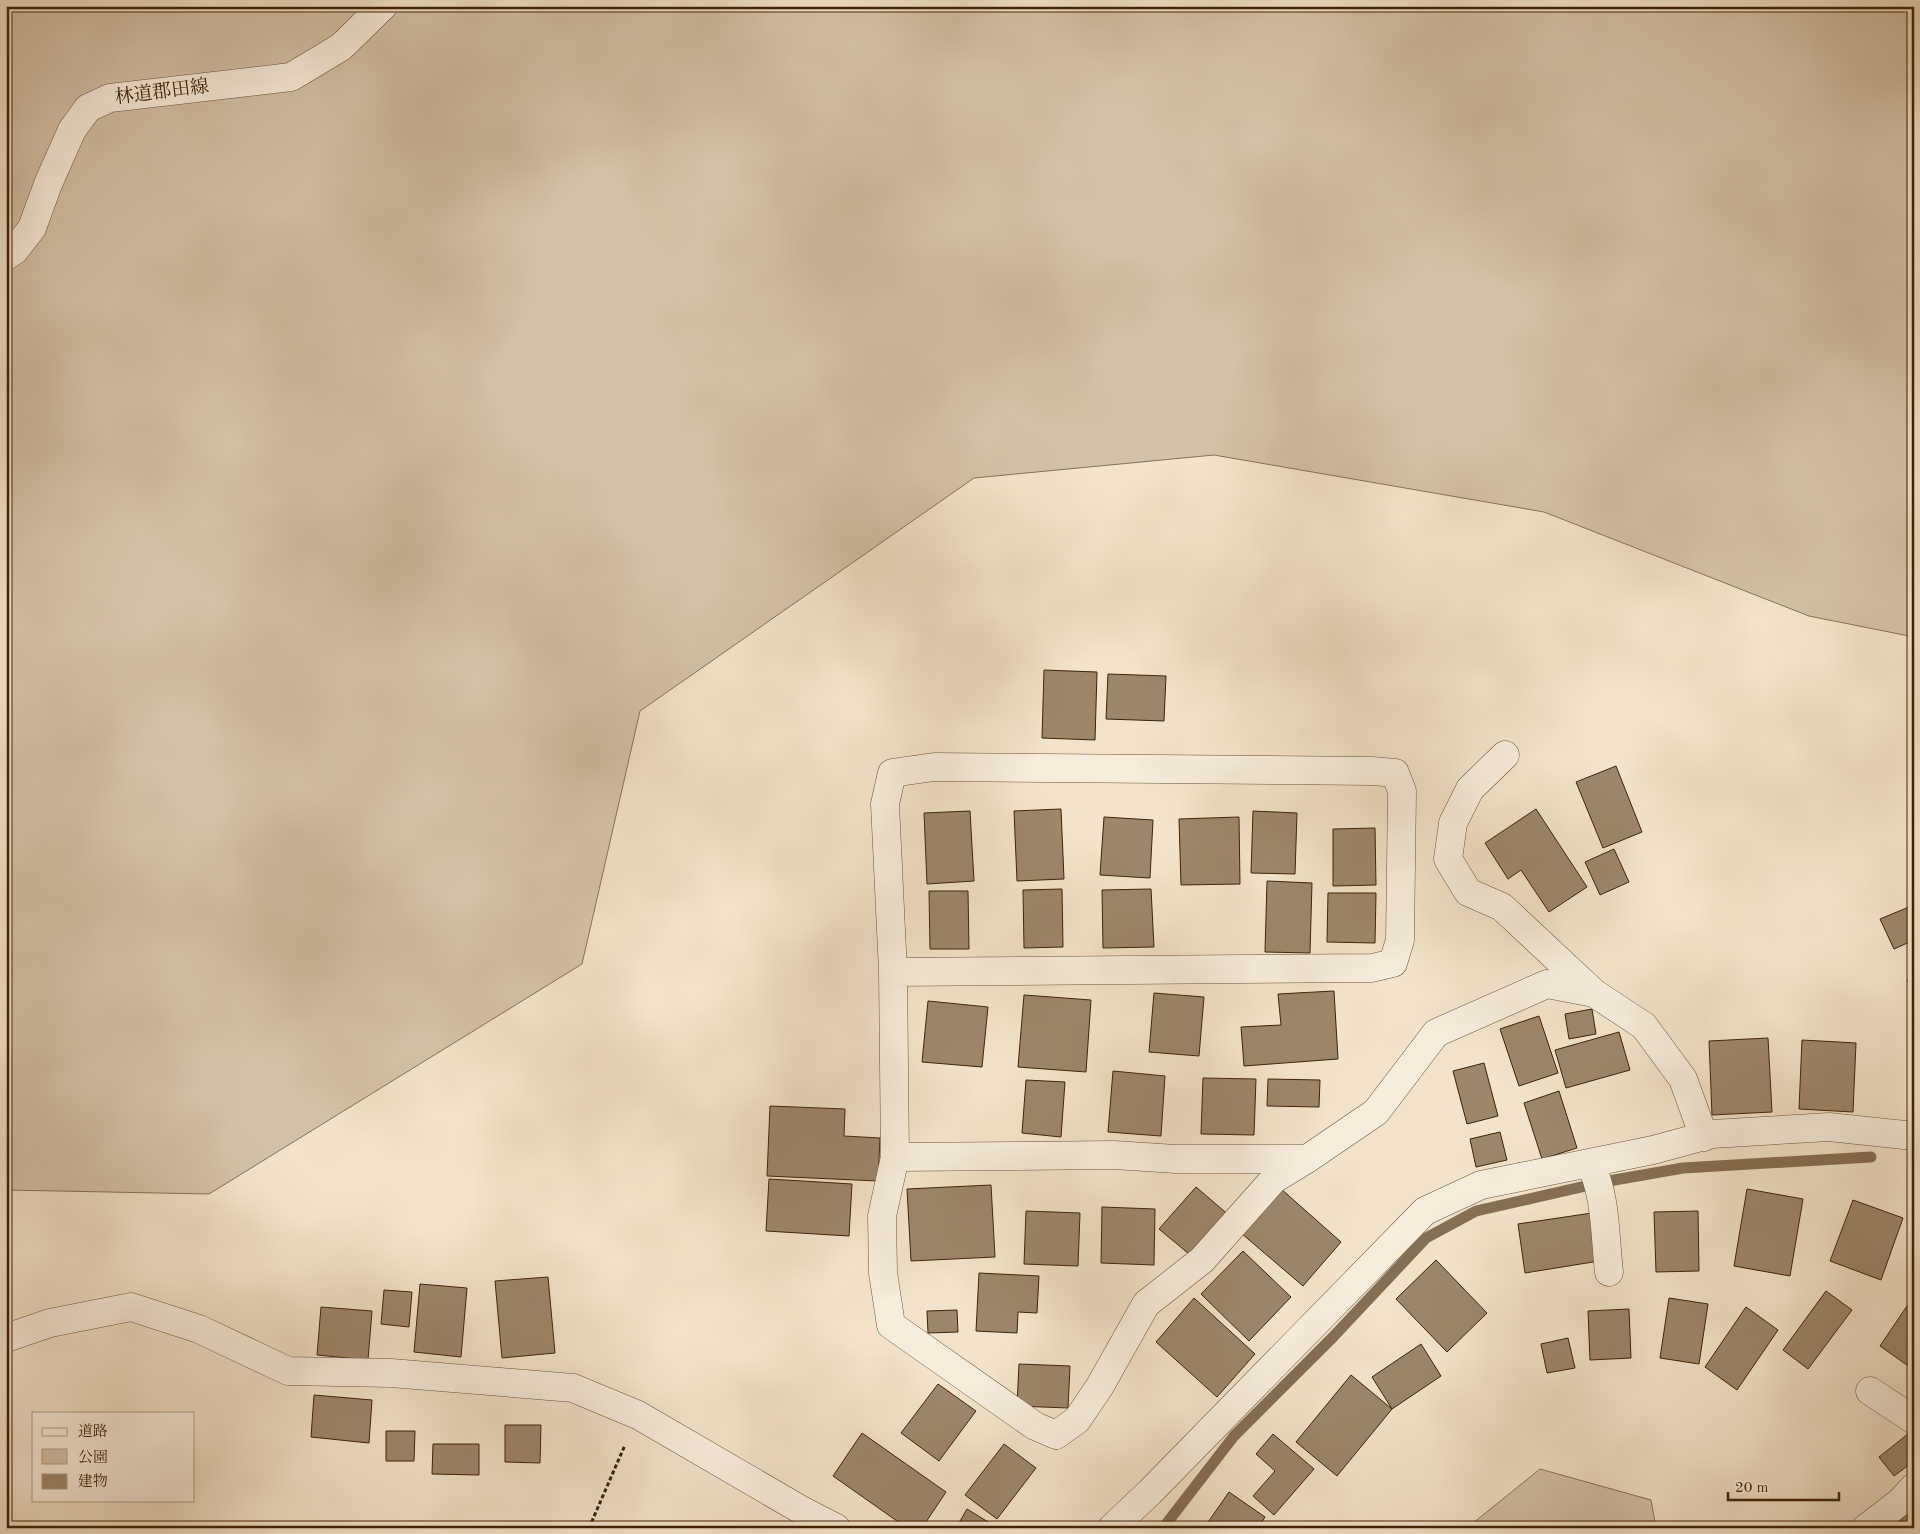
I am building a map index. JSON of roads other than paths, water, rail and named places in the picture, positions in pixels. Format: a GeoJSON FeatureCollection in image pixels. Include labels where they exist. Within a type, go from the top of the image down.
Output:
{"type":"FeatureCollection","features":[{"type":"Feature","properties":{"kind":"street","name":"林道郡田線"},"geometry":{"type":"LineString","coordinates":[[6,256],[15,250],[32,228],[48,184],[72,130],[88,108],[110,98],[291,77],[341,47],[383,6]]}},
{"type":"Feature","properties":{"kind":"street"},"geometry":{"type":"LineString","coordinates":[[1505,755],[1470,789],[1453,823],[1448,859],[1468,892],[1502,907],[1594,993],[1644,1026],[1683,1079],[1704,1136]]}},
{"type":"Feature","properties":{"kind":"street"},"geometry":{"type":"LineString","coordinates":[[893,972],[1372,968],[1393,964],[1400,940],[1402,792],[1394,773],[1372,771],[934,767],[892,773],[884,804],[893,972],[895,1158],[882,1216],[883,1273],[891,1325],[1035,1426],[1056,1435],[1077,1420],[1082,1413],[1100,1386],[1146,1304],[1202,1260],[1274,1179],[1376,1112],[1436,1033],[1547,984],[1594,993]]}},
{"type":"Feature","properties":{"kind":"street"},"geometry":{"type":"LineString","coordinates":[[1112,1528],[1150,1492],[1426,1210],[1481,1185],[1592,1168],[1712,1134],[1829,1127],[1914,1136]]}},
{"type":"Feature","properties":{"kind":"street"},"geometry":{"type":"LineString","coordinates":[[895,1158],[1114,1155],[1176,1158],[1307,1159]]}},
{"type":"Feature","properties":{"kind":"street"},"geometry":{"type":"LineString","coordinates":[[1592,1168],[1601,1202],[1609,1272]]}},
{"type":"Feature","properties":{"kind":"street"},"geometry":{"type":"LineString","coordinates":[[6,1338],[50,1322],[131,1308],[200,1329],[288,1371],[391,1374],[573,1388],[638,1415],[803,1511],[836,1528]]}},
{"type":"Feature","properties":{"kind":"street"},"geometry":{"type":"LineString","coordinates":[[1870,1391],[1914,1420]]}},
{"type":"Feature","properties":{"kind":"street"},"geometry":{"type":"LineString","coordinates":[[1866,1528],[1900,1502],[1914,1487]]}},
{"type":"Feature","properties":{"kind":"waterway"},"geometry":{"type":"LineString","coordinates":[[1163,1528],[1234,1436],[1333,1337],[1426,1238],[1476,1211],[1603,1182],[1683,1168],[1871,1157]]}}]}
